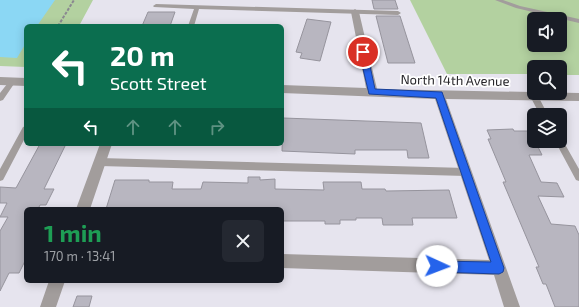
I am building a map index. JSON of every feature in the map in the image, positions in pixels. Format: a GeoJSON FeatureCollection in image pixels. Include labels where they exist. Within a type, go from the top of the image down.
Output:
{"type":"FeatureCollection","features":[{"type":"Feature","properties":{"kind":"street"},"geometry":{"type":"LineString","coordinates":[[355,12],[372,92]]}},
{"type":"Feature","properties":{"kind":"street"},"geometry":{"type":"LineString","coordinates":[[0,80],[24,82]]}},
{"type":"Feature","properties":{"kind":"street","name":"North 14th Avenue"},"geometry":{"type":"LineString","coordinates":[[284,89],[439,95],[527,96]]}},
{"type":"Feature","properties":{"kind":"street"},"geometry":{"type":"LineString","coordinates":[[439,95],[512,307]]}},
{"type":"Feature","properties":{"kind":"street","name":"North 14th Avenue"},"geometry":{"type":"LineString","coordinates":[[567,97],[579,97]]}},
{"type":"Feature","properties":{"kind":"street"},"geometry":{"type":"LineString","coordinates":[[84,207],[105,146]]}},
{"type":"Feature","properties":{"kind":"street"},"geometry":{"type":"LineString","coordinates":[[284,261],[499,268]]}},
{"type":"Feature","properties":{"kind":"street"},"geometry":{"type":"LineString","coordinates":[[48,307],[56,283]]}},
{"type":"Feature","properties":{"kind":"lane"},"geometry":{"type":"LineString","coordinates":[[498,0],[518,7],[579,21]]}},
{"type":"Feature","properties":{"kind":"lane"},"geometry":{"type":"LineString","coordinates":[[156,6],[398,13]]}},
{"type":"Feature","properties":{"kind":"lane"},"geometry":{"type":"LineString","coordinates":[[192,24],[197,7]]}},
{"type":"Feature","properties":{"kind":"lane"},"geometry":{"type":"LineString","coordinates":[[0,98],[13,81]]}},
{"type":"Feature","properties":{"kind":"lane"},"geometry":{"type":"LineString","coordinates":[[0,177],[24,133]]}},
{"type":"Feature","properties":{"kind":"lane"},"geometry":{"type":"LineString","coordinates":[[563,148],[579,177]]}},
{"type":"Feature","properties":{"kind":"lane"},"geometry":{"type":"LineString","coordinates":[[100,162],[466,172]]}},
{"type":"Feature","properties":{"kind":"path"},"geometry":{"type":"LineString","coordinates":[[59,24],[74,0]]}},
{"type":"Feature","properties":{"kind":"green space"},"geometry":{"type":"Polygon","coordinates":[[[0,0],[93,0],[80,24],[24,24],[24,67],[0,66],[0,0]]]}},
{"type":"Feature","properties":{"kind":"green space"},"geometry":{"type":"Polygon","coordinates":[[[410,0],[579,0],[579,75],[567,75],[567,60],[527,60],[527,74],[447,74],[410,0]]]}},
{"type":"Feature","properties":{"kind":"water"},"geometry":{"type":"Polygon","coordinates":[[[0,0],[55,0],[38,24],[24,24],[24,46],[17,58],[0,57],[0,0]]]}},
{"type":"Feature","properties":{"kind":"building"},"geometry":{"type":"Polygon","coordinates":[[[372,0],[395,0],[398,9],[374,9],[372,0]]]}},
{"type":"Feature","properties":{"kind":"building"},"geometry":{"type":"Polygon","coordinates":[[[148,12],[175,12],[171,24],[143,24],[148,12]]]}},
{"type":"Feature","properties":{"kind":"building"},"geometry":{"type":"Polygon","coordinates":[[[376,16],[400,16],[415,63],[388,63],[376,16]]]}},
{"type":"Feature","properties":{"kind":"building"},"geometry":{"type":"Polygon","coordinates":[[[307,19],[331,22],[320,61],[300,58],[302,53],[296,52],[307,19]]]}},
{"type":"Feature","properties":{"kind":"building"},"geometry":{"type":"Polygon","coordinates":[[[284,118],[421,123],[429,158],[408,158],[407,150],[355,150],[355,154],[282,151],[282,146],[284,146],[284,118]]]}},
{"type":"Feature","properties":{"kind":"building"},"geometry":{"type":"Polygon","coordinates":[[[513,129],[514,131],[527,131],[527,148],[538,148],[542,155],[529,155],[541,182],[557,183],[564,197],[538,196],[551,224],[575,226],[579,235],[579,307],[555,307],[546,284],[543,284],[536,267],[539,267],[503,182],[506,182],[488,139],[491,139],[487,130],[513,129]]]}},
{"type":"Feature","properties":{"kind":"building"},"geometry":{"type":"Polygon","coordinates":[[[39,146],[65,146],[44,189],[54,189],[46,205],[40,205],[39,207],[24,207],[24,263],[19,273],[9,273],[0,291],[0,231],[8,217],[0,217],[7,203],[0,203],[0,187],[16,188],[39,146]]]}},
{"type":"Feature","properties":{"kind":"building"},"geometry":{"type":"Polygon","coordinates":[[[248,177],[260,177],[260,180],[275,179],[275,189],[324,190],[323,182],[361,182],[362,189],[385,189],[386,191],[449,190],[457,218],[412,218],[413,225],[383,225],[382,218],[356,218],[356,220],[340,220],[340,224],[325,224],[325,221],[284,221],[284,207],[107,207],[115,180],[173,182],[172,189],[201,189],[203,182],[248,183],[248,177]]]}},
{"type":"Feature","properties":{"kind":"building"},"geometry":{"type":"Polygon","coordinates":[[[77,296],[92,296],[89,307],[73,307],[77,296]]]}},
{"type":"Feature","properties":{"kind":"route"},"geometry":{"type":"LineString","coordinates":[[363,52],[372,92],[439,95],[499,268],[437,266]]}}]}
